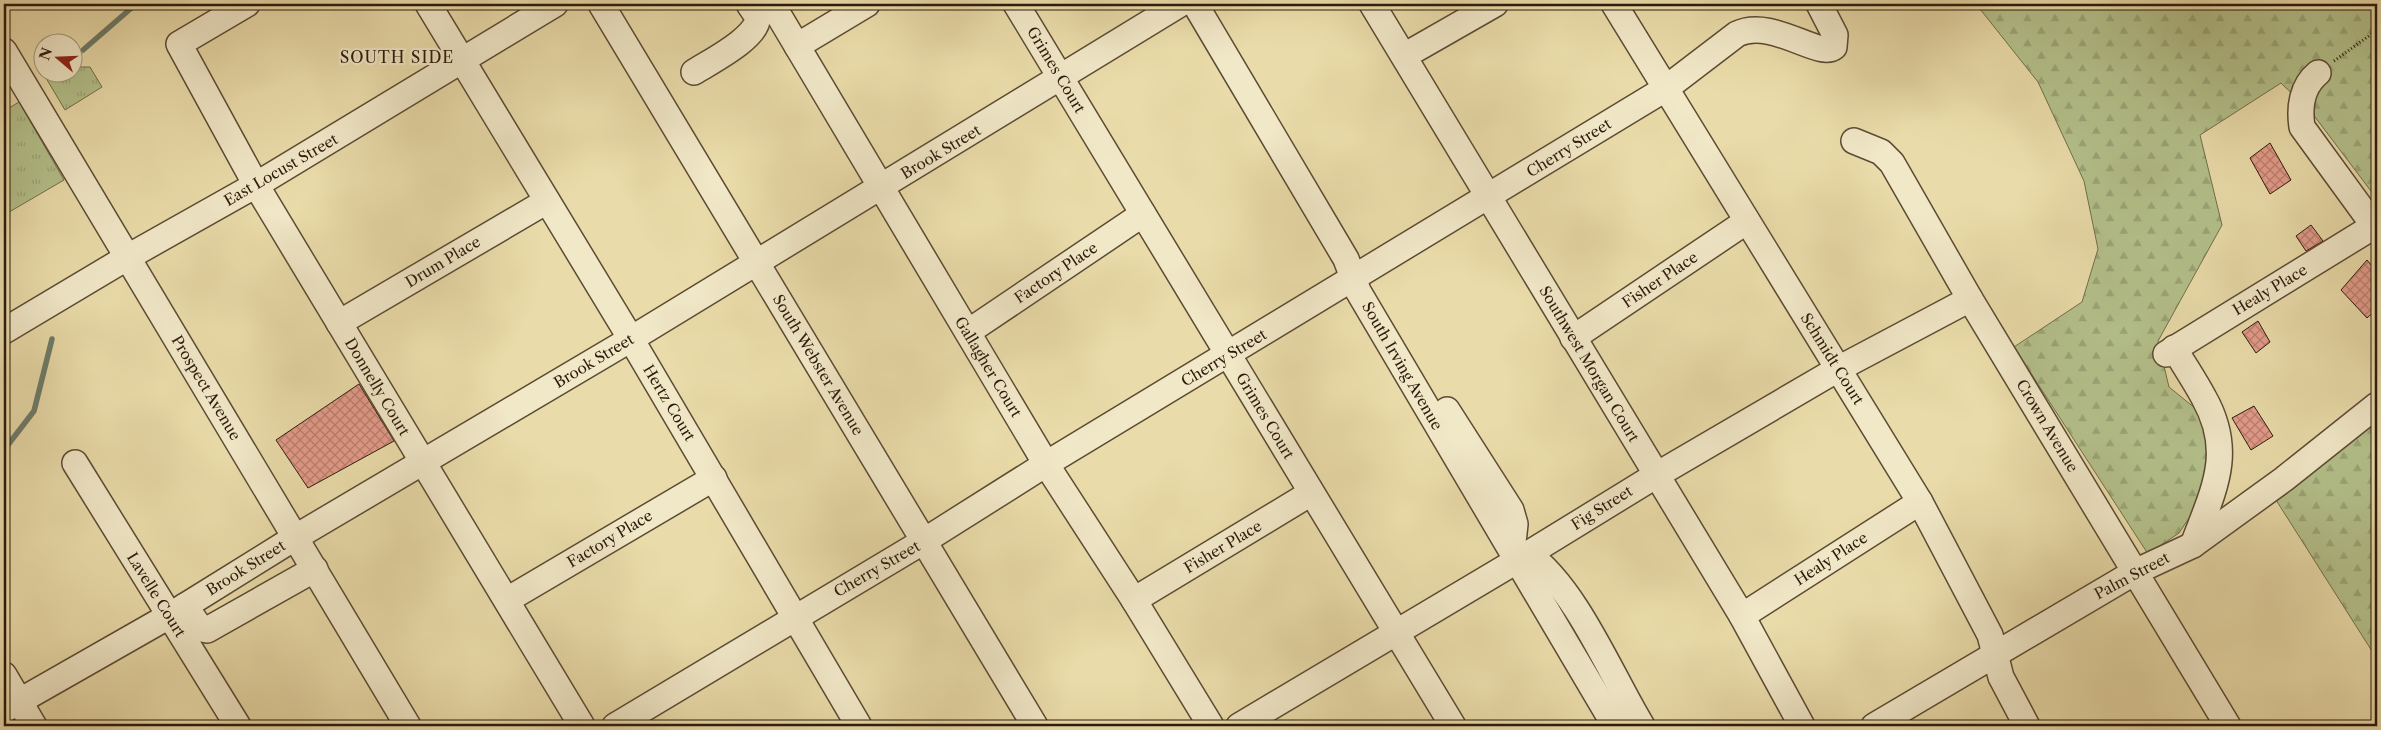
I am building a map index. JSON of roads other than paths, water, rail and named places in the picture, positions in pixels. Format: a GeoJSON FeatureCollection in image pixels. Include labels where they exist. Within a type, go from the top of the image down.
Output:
{"type":"FeatureCollection","features":[{"type":"Feature","properties":{"kind":"street","name":"Donnelly Court"},"geometry":{"type":"LineString","coordinates":[[247,4],[179,44],[256,185],[582,726]]}},
{"type":"Feature","properties":{"kind":"street","name":"Hertz Court"},"geometry":{"type":"LineString","coordinates":[[428,4],[714,478],[859,726]]}},
{"type":"Feature","properties":{"kind":"street","name":"East Locust Street"},"geometry":{"type":"LineString","coordinates":[[4,331],[128,256],[256,185],[555,4]]}},
{"type":"Feature","properties":{"kind":"street","name":"South Webster Avenue"},"geometry":{"type":"LineString","coordinates":[[601,4],[1035,726]]}},
{"type":"Feature","properties":{"kind":"street"},"geometry":{"type":"LineString","coordinates":[[694,72],[746,39],[756,26],[757,18],[749,4]]}},
{"type":"Feature","properties":{"kind":"street","name":"Gallagher Court"},"geometry":{"type":"LineString","coordinates":[[772,4],[1046,464],[1134,600],[1211,726]]}},
{"type":"Feature","properties":{"kind":"street"},"geometry":{"type":"LineString","coordinates":[[797,46],[867,4]]}},
{"type":"Feature","properties":{"kind":"street","name":"Grimes Court"},"geometry":{"type":"LineString","coordinates":[[1016,4],[1453,726]]}},
{"type":"Feature","properties":{"kind":"street","name":"Brook Street"},"geometry":{"type":"LineString","coordinates":[[12,705],[177,611],[296,537],[631,339],[756,262],[882,188],[1180,4]]}},
{"type":"Feature","properties":{"kind":"street","name":"South Irving Avenue"},"geometry":{"type":"LineString","coordinates":[[1195,4],[1346,259],[1355,286],[1616,714],[1642,726]]}},
{"type":"Feature","properties":{"kind":"street","name":"Southwest Morgan Court"},"geometry":{"type":"LineString","coordinates":[[1372,4],[1490,197],[1655,476],[1742,616],[1802,726]]}},
{"type":"Feature","properties":{"kind":"street"},"geometry":{"type":"LineString","coordinates":[[1404,56],[1495,4]]}},
{"type":"Feature","properties":{"kind":"street","name":"Schmidt Court"},"geometry":{"type":"LineString","coordinates":[[1614,4],[1920,502],[1990,635],[2002,677],[2027,726]]}},
{"type":"Feature","properties":{"kind":"street","name":"Cherry Street"},"geometry":{"type":"LineString","coordinates":[[615,726],[1229,355],[1355,286],[1490,197],[1665,89],[1721,46],[1746,30],[1768,30],[1790,36],[1819,50],[1831,50],[1834,47],[1835,34],[1819,4]]}},
{"type":"Feature","properties":{"kind":"street","name":"Prospect Avenue"},"geometry":{"type":"LineString","coordinates":[[4,50],[408,726]]}},
{"type":"Feature","properties":{"kind":"street"},"geometry":{"type":"LineString","coordinates":[[2318,73],[2313,77],[2303,96],[2300,109],[2302,126],[2376,228]]}},
{"type":"Feature","properties":{"kind":"street","name":"Crown Avenue"},"geometry":{"type":"LineString","coordinates":[[1854,141],[1881,152],[1892,163],[1970,299],[2228,726]]}},
{"type":"Feature","properties":{"kind":"street","name":"Drum Place"},"geometry":{"type":"LineString","coordinates":[[339,324],[547,201]]}},
{"type":"Feature","properties":{"kind":"street","name":"Factory Place"},"geometry":{"type":"LineString","coordinates":[[968,332],[1144,214]]}},
{"type":"Feature","properties":{"kind":"street","name":"Fisher Place"},"geometry":{"type":"LineString","coordinates":[[1573,338],[1747,221]]}},
{"type":"Feature","properties":{"kind":"street","name":"Healy Place"},"geometry":{"type":"LineString","coordinates":[[2193,545],[2215,488],[2220,468],[2220,439],[2217,426],[2204,398],[2170,351],[2376,228]]}},
{"type":"Feature","properties":{"kind":"street","name":"Fig Street"},"geometry":{"type":"LineString","coordinates":[[1239,726],[1519,556],[1838,369],[1970,299]]}},
{"type":"Feature","properties":{"kind":"street","name":"Palm Street"},"geometry":{"type":"LineString","coordinates":[[1874,726],[2135,572],[2193,545],[2284,479],[2377,406]]}},
{"type":"Feature","properties":{"kind":"street","name":"Lavelle Court"},"geometry":{"type":"LineString","coordinates":[[75,464],[177,611],[238,726]]}},
{"type":"Feature","properties":{"kind":"street","name":"Factory Place"},"geometry":{"type":"LineString","coordinates":[[507,600],[714,478]]}},
{"type":"Feature","properties":{"kind":"street","name":"Fisher Place"},"geometry":{"type":"LineString","coordinates":[[1134,600],[1311,493]]}},
{"type":"Feature","properties":{"kind":"street","name":"Healy Place"},"geometry":{"type":"LineString","coordinates":[[1742,616],[1920,502]]}},
{"type":"Feature","properties":{"kind":"street"},"geometry":{"type":"LineString","coordinates":[[177,611],[201,629],[207,630],[315,569]]}},
{"type":"Feature","properties":{"kind":"street"},"geometry":{"type":"LineString","coordinates":[[4,674],[12,705],[34,726]]}},
{"type":"Feature","properties":{"kind":"waterway"},"geometry":{"type":"LineString","coordinates":[[83,50],[136,4]]}},
{"type":"Feature","properties":{"kind":"waterway"},"geometry":{"type":"LineString","coordinates":[[4,450],[34,411],[52,339]]}},
{"type":"Feature","properties":{"kind":"district","name":"SOUTH SIDE"},"geometry":{"type":"Point","coordinates":[397,57]}}]}
